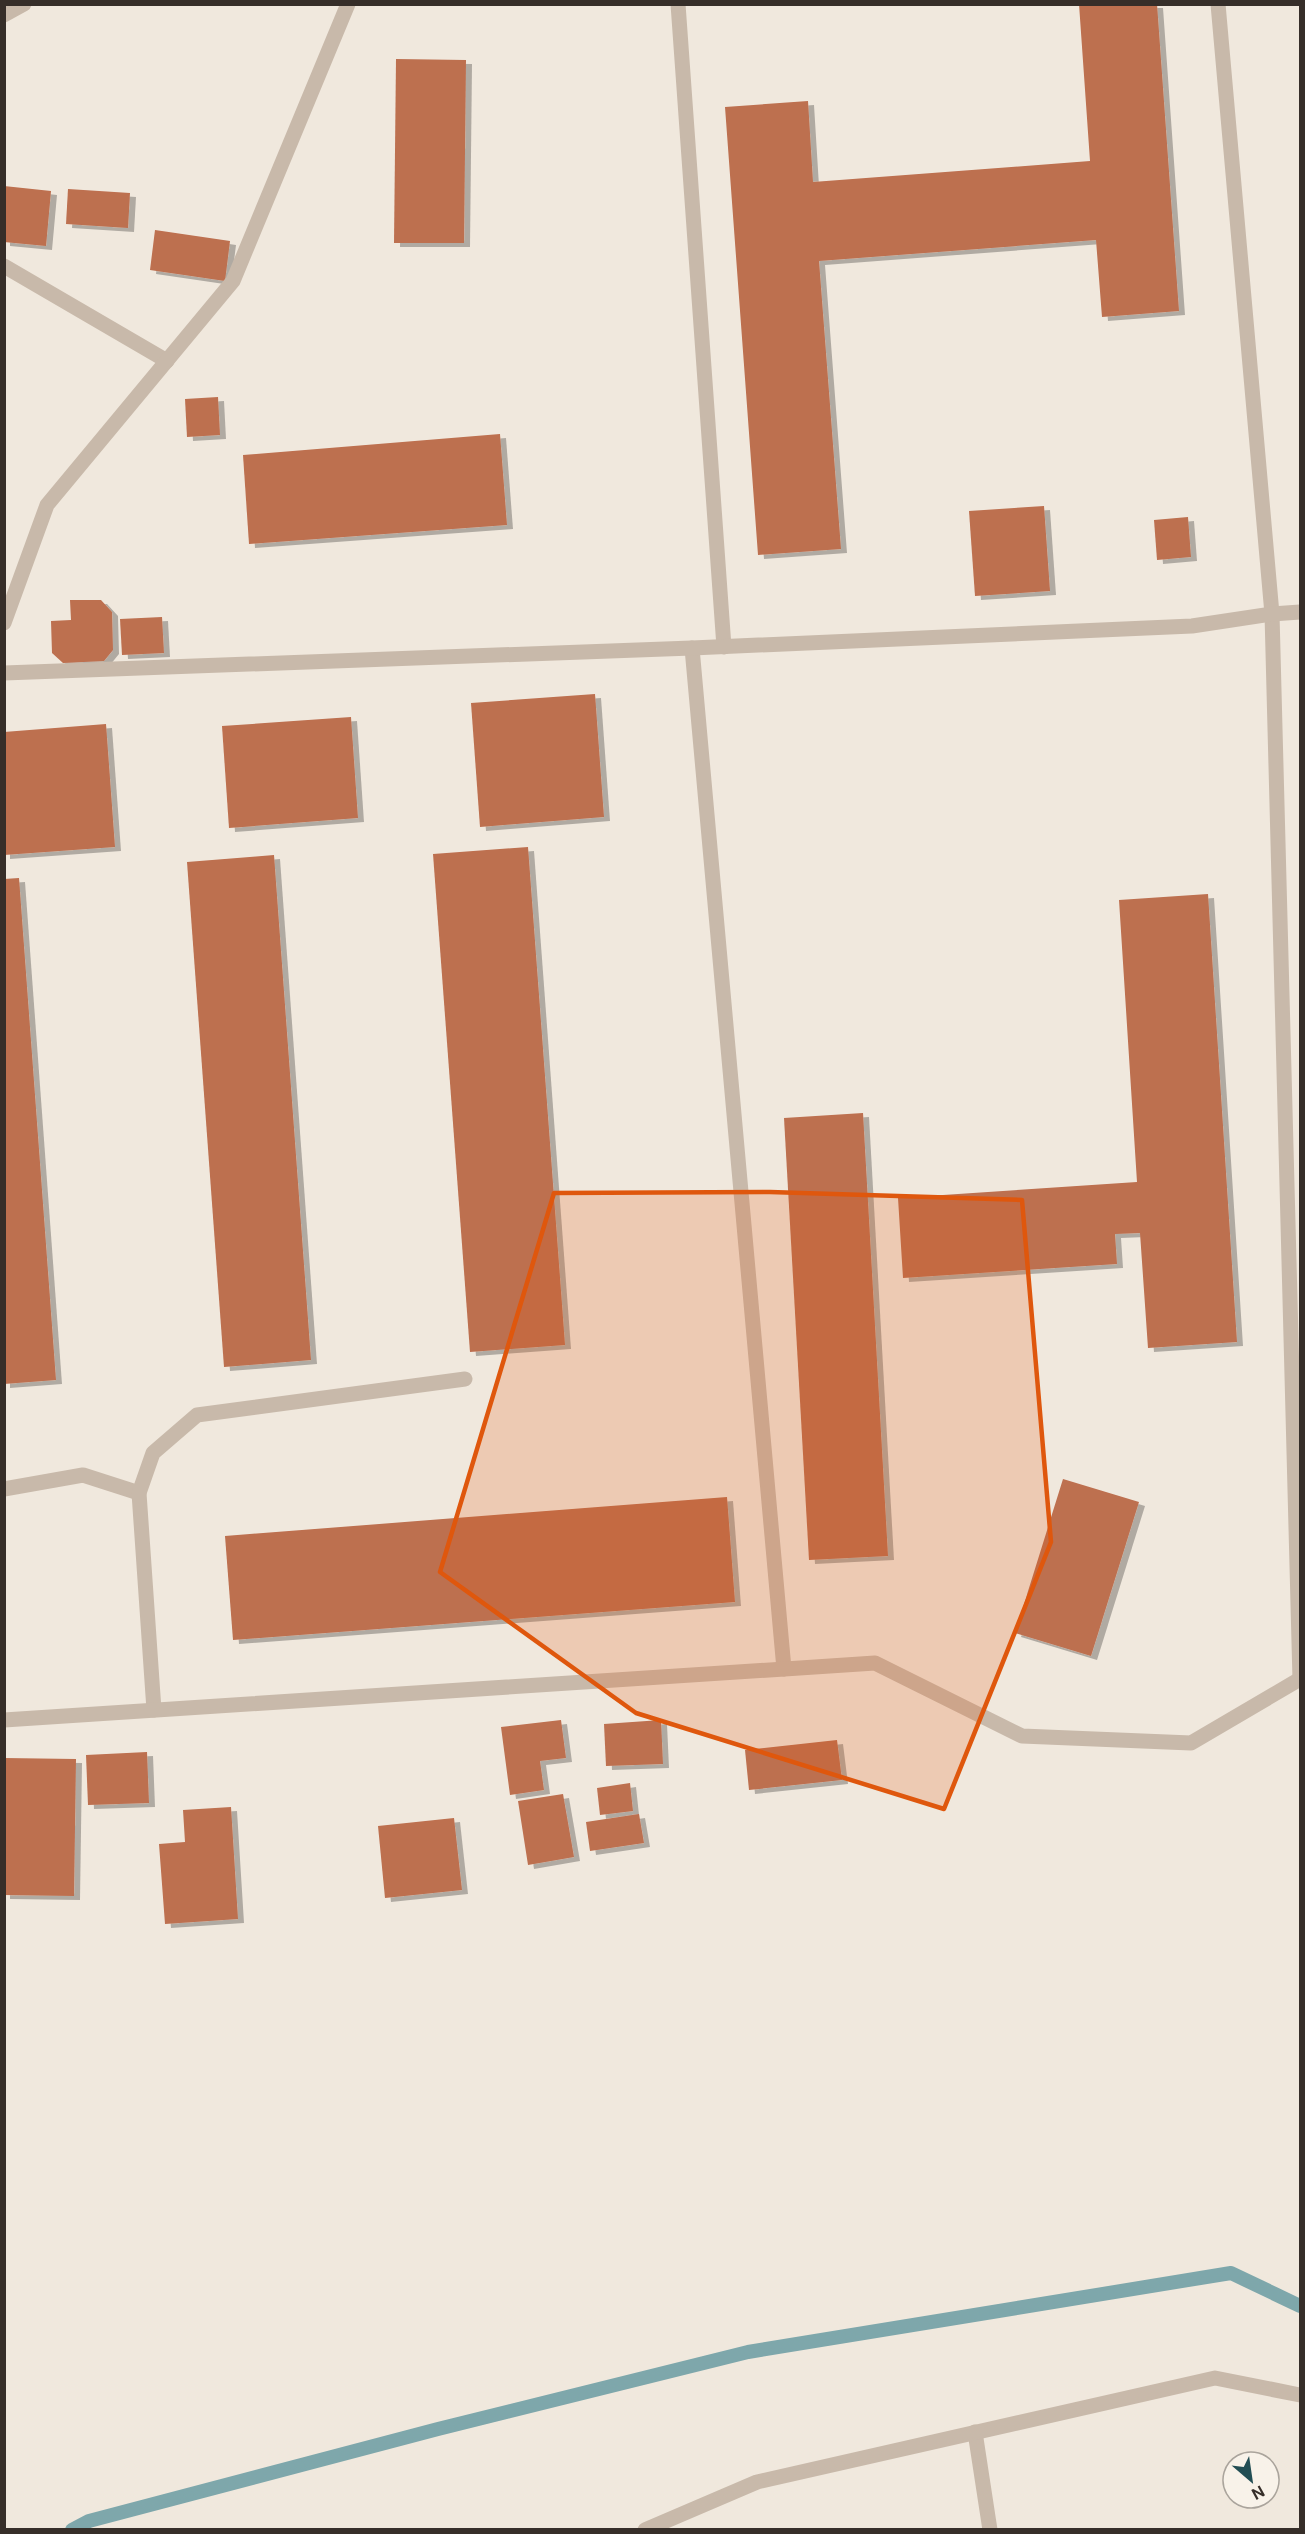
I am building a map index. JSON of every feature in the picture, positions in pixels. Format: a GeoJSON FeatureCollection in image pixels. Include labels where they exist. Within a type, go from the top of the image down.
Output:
{"type":"FeatureCollection","features":[{"type":"Feature","properties":{"kind":"street"},"geometry":{"type":"LineString","coordinates":[[4,15],[24,4]]}},
{"type":"Feature","properties":{"kind":"street"},"geometry":{"type":"LineString","coordinates":[[4,623],[47,506],[234,281],[348,4]]}},
{"type":"Feature","properties":{"kind":"street"},"geometry":{"type":"LineString","coordinates":[[678,4],[724,646]]}},
{"type":"Feature","properties":{"kind":"street"},"geometry":{"type":"LineString","coordinates":[[4,1720],[875,1663],[1022,1736],[1191,1743],[1300,1679],[1272,614],[1218,4]]}},
{"type":"Feature","properties":{"kind":"street"},"geometry":{"type":"LineString","coordinates":[[4,266],[167,361]]}},
{"type":"Feature","properties":{"kind":"street"},"geometry":{"type":"LineString","coordinates":[[4,673],[692,648],[1192,626],[1300,612]]}},
{"type":"Feature","properties":{"kind":"street"},"geometry":{"type":"LineString","coordinates":[[692,648],[784,1669]]}},
{"type":"Feature","properties":{"kind":"street"},"geometry":{"type":"LineString","coordinates":[[154,1710],[139,1493],[153,1453],[197,1415],[465,1379]]}},
{"type":"Feature","properties":{"kind":"street"},"geometry":{"type":"LineString","coordinates":[[4,1489],[83,1475],[139,1493]]}},
{"type":"Feature","properties":{"kind":"street"},"geometry":{"type":"LineString","coordinates":[[645,2529],[757,2482],[1215,2378],[1300,2395]]}},
{"type":"Feature","properties":{"kind":"street"},"geometry":{"type":"LineString","coordinates":[[975,2432],[990,2529]]}},
{"type":"Feature","properties":{"kind":"highlighted area"},"geometry":{"type":"Polygon","coordinates":[[[770,1192],[1022,1200],[1051,1542],[944,1809],[636,1713],[440,1572],[554,1193],[770,1192]]]}},
{"type":"Feature","properties":{"kind":"building"},"geometry":{"type":"Polygon","coordinates":[[[1079,4],[1157,4],[1179,311],[1102,317],[1096,240],[819,261],[841,549],[758,555],[725,107],[808,101],[813,182],[1090,161],[1079,4]]]}},
{"type":"Feature","properties":{"kind":"building"},"geometry":{"type":"Polygon","coordinates":[[[396,59],[466,60],[464,243],[394,243],[396,59]]]}},
{"type":"Feature","properties":{"kind":"building"},"geometry":{"type":"Polygon","coordinates":[[[4,186],[51,191],[46,246],[4,242],[4,186]]]}},
{"type":"Feature","properties":{"kind":"building"},"geometry":{"type":"Polygon","coordinates":[[[68,189],[130,193],[128,228],[66,224],[68,189]]]}},
{"type":"Feature","properties":{"kind":"building"},"geometry":{"type":"Polygon","coordinates":[[[155,230],[230,241],[225,281],[150,270],[155,230]]]}},
{"type":"Feature","properties":{"kind":"building"},"geometry":{"type":"Polygon","coordinates":[[[218,397],[220,435],[187,437],[185,399],[218,397]]]}},
{"type":"Feature","properties":{"kind":"building"},"geometry":{"type":"Polygon","coordinates":[[[500,434],[507,525],[249,544],[243,455],[500,434]]]}},
{"type":"Feature","properties":{"kind":"building"},"geometry":{"type":"Polygon","coordinates":[[[1044,506],[1050,591],[975,596],[969,511],[1044,506]]]}},
{"type":"Feature","properties":{"kind":"building"},"geometry":{"type":"Polygon","coordinates":[[[1188,517],[1191,557],[1157,560],[1154,520],[1188,517]]]}},
{"type":"Feature","properties":{"kind":"building"},"geometry":{"type":"Polygon","coordinates":[[[70,600],[101,600],[112,612],[113,650],[104,661],[63,663],[52,653],[51,621],[71,620],[70,600]]]}},
{"type":"Feature","properties":{"kind":"building"},"geometry":{"type":"Polygon","coordinates":[[[162,617],[164,653],[122,655],[120,619],[162,617]]]}},
{"type":"Feature","properties":{"kind":"building"},"geometry":{"type":"Polygon","coordinates":[[[595,694],[604,817],[480,827],[471,703],[595,694]]]}},
{"type":"Feature","properties":{"kind":"building"},"geometry":{"type":"Polygon","coordinates":[[[351,717],[358,818],[229,828],[222,726],[351,717]]]}},
{"type":"Feature","properties":{"kind":"building"},"geometry":{"type":"Polygon","coordinates":[[[106,724],[115,847],[4,855],[4,732],[106,724]]]}},
{"type":"Feature","properties":{"kind":"building"},"geometry":{"type":"Polygon","coordinates":[[[528,847],[565,1345],[470,1352],[433,854],[528,847]]]}},
{"type":"Feature","properties":{"kind":"building"},"geometry":{"type":"Polygon","coordinates":[[[274,855],[311,1360],[224,1367],[187,862],[274,855]]]}},
{"type":"Feature","properties":{"kind":"building"},"geometry":{"type":"Polygon","coordinates":[[[19,878],[56,1380],[4,1384],[4,879],[19,878]]]}},
{"type":"Feature","properties":{"kind":"building"},"geometry":{"type":"Polygon","coordinates":[[[1208,894],[1237,1342],[1148,1348],[1140,1233],[1115,1234],[1117,1264],[903,1278],[898,1198],[1137,1182],[1119,900],[1208,894]]]}},
{"type":"Feature","properties":{"kind":"building"},"geometry":{"type":"Polygon","coordinates":[[[863,1113],[888,1556],[809,1560],[784,1118],[863,1113]]]}},
{"type":"Feature","properties":{"kind":"building"},"geometry":{"type":"Polygon","coordinates":[[[1063,1479],[1139,1502],[1091,1656],[1015,1633],[1063,1479]]]}},
{"type":"Feature","properties":{"kind":"building"},"geometry":{"type":"Polygon","coordinates":[[[727,1497],[735,1602],[233,1640],[225,1536],[727,1497]]]}},
{"type":"Feature","properties":{"kind":"building"},"geometry":{"type":"Polygon","coordinates":[[[561,1720],[566,1758],[540,1761],[544,1790],[510,1795],[501,1727],[561,1720]]]}},
{"type":"Feature","properties":{"kind":"building"},"geometry":{"type":"Polygon","coordinates":[[[661,1720],[663,1764],[606,1766],[604,1724],[661,1720]]]}},
{"type":"Feature","properties":{"kind":"building"},"geometry":{"type":"Polygon","coordinates":[[[837,1740],[842,1780],[749,1790],[745,1750],[837,1740]]]}},
{"type":"Feature","properties":{"kind":"building"},"geometry":{"type":"Polygon","coordinates":[[[147,1752],[149,1803],[88,1805],[86,1755],[147,1752]]]}},
{"type":"Feature","properties":{"kind":"building"},"geometry":{"type":"Polygon","coordinates":[[[4,1758],[76,1759],[74,1896],[4,1895],[4,1758]]]}},
{"type":"Feature","properties":{"kind":"building"},"geometry":{"type":"Polygon","coordinates":[[[630,1783],[633,1811],[600,1815],[597,1788],[630,1783]]]}},
{"type":"Feature","properties":{"kind":"building"},"geometry":{"type":"Polygon","coordinates":[[[563,1794],[574,1857],[528,1865],[518,1801],[563,1794]]]}},
{"type":"Feature","properties":{"kind":"building"},"geometry":{"type":"Polygon","coordinates":[[[231,1807],[238,1919],[165,1924],[159,1844],[185,1842],[183,1810],[231,1807]]]}},
{"type":"Feature","properties":{"kind":"building"},"geometry":{"type":"Polygon","coordinates":[[[639,1814],[644,1843],[590,1851],[586,1822],[639,1814]]]}},
{"type":"Feature","properties":{"kind":"building"},"geometry":{"type":"Polygon","coordinates":[[[454,1818],[462,1890],[385,1898],[378,1826],[454,1818]]]}},
{"type":"Feature","properties":{"kind":"waterway"},"geometry":{"type":"LineString","coordinates":[[72,2530],[89,2521],[438,2429],[748,2352],[1231,2273],[1300,2306]]}}]}
